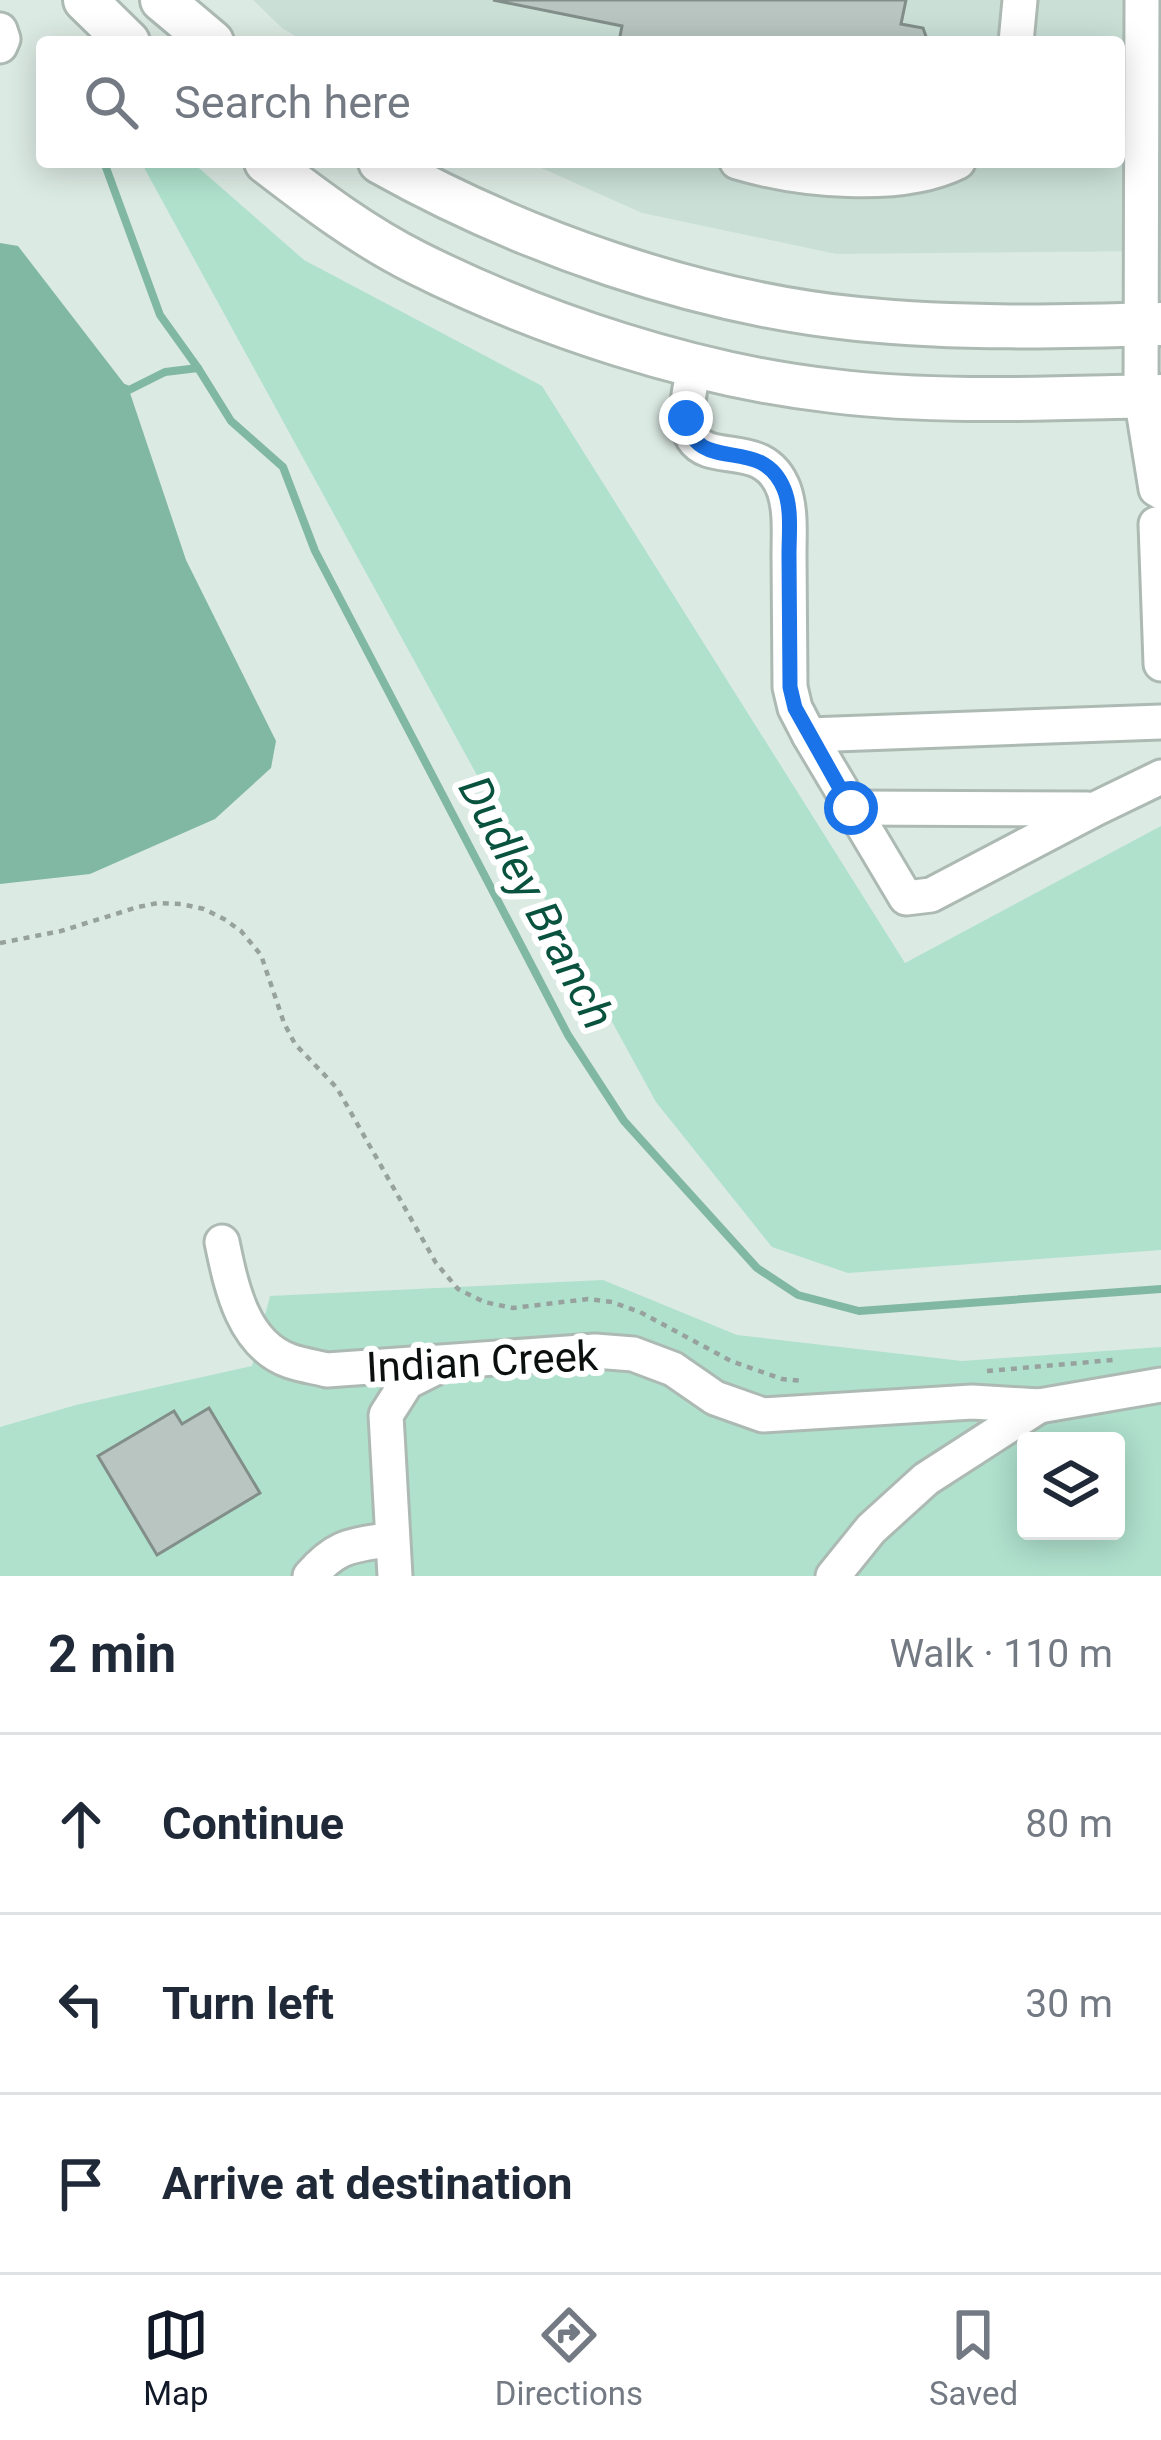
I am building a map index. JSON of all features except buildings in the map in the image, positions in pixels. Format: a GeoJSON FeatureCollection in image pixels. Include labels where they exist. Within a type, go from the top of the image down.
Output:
{"type":"FeatureCollection","features":[{"type":"Feature","properties":{"kind":"main road"},"geometry":{"type":"LineString","coordinates":[[85,0],[122,36]]}},
{"type":"Feature","properties":{"kind":"main road"},"geometry":{"type":"LineString","coordinates":[[162,0],[205,36]]}},
{"type":"Feature","properties":{"kind":"main road"},"geometry":{"type":"LineString","coordinates":[[274,168],[334,214],[416,263],[585,333],[695,364],[776,384],[837,392],[948,399],[1151,396]]}},
{"type":"Feature","properties":{"kind":"main road"},"geometry":{"type":"LineString","coordinates":[[391,168],[430,190],[647,278],[770,304],[928,324],[1151,324]]}},
{"type":"Feature","properties":{"kind":"street"},"geometry":{"type":"LineString","coordinates":[[1017,36],[1020,0]]}},
{"type":"Feature","properties":{"kind":"street"},"geometry":{"type":"LineString","coordinates":[[1142,0],[1151,396],[1156,489],[1161,492]]}},
{"type":"Feature","properties":{"kind":"street"},"geometry":{"type":"LineString","coordinates":[[0,30],[0,46]]}},
{"type":"Feature","properties":{"kind":"street"},"geometry":{"type":"LineString","coordinates":[[757,168],[860,182],[946,168]]}},
{"type":"Feature","properties":{"kind":"street"},"geometry":{"type":"LineString","coordinates":[[695,364],[688,392],[688,434],[710,452],[761,461],[784,488],[790,687],[795,708],[906,898],[931,895],[1161,777]]}},
{"type":"Feature","properties":{"kind":"street"},"geometry":{"type":"LineString","coordinates":[[1161,524],[1156,524],[1161,664]]}},
{"type":"Feature","properties":{"kind":"street"},"geometry":{"type":"LineString","coordinates":[[809,735],[1161,722]]}},
{"type":"Feature","properties":{"kind":"street"},"geometry":{"type":"LineString","coordinates":[[851,808],[1095,808]]}},
{"type":"Feature","properties":{"kind":"street","name":"Indian Creek"},"geometry":{"type":"LineString","coordinates":[[222,1242],[233,1292],[255,1336],[285,1360],[327,1370],[595,1351],[633,1354],[673,1369],[715,1398],[763,1415],[972,1402],[1039,1406],[1161,1385]]}},
{"type":"Feature","properties":{"kind":"street"},"geometry":{"type":"LineString","coordinates":[[395,1576],[386,1415],[407,1382],[448,1361]]}},
{"type":"Feature","properties":{"kind":"street"},"geometry":{"type":"LineString","coordinates":[[833,1576],[871,1529],[926,1479],[1039,1406]]}},
{"type":"Feature","properties":{"kind":"street"},"geometry":{"type":"LineString","coordinates":[[310,1576],[342,1547],[392,1539]]}},
{"type":"Feature","properties":{"kind":"path"},"geometry":{"type":"LineString","coordinates":[[0,943],[158,903],[204,909],[224,919],[261,955],[295,1045],[337,1088],[436,1263],[458,1288],[484,1302],[513,1308],[612,1302],[731,1361],[782,1379],[805,1381]]}},
{"type":"Feature","properties":{"kind":"path"},"geometry":{"type":"LineString","coordinates":[[971,1372],[1114,1360]]}},
{"type":"Feature","properties":{"kind":"shaded area"},"geometry":{"type":"Polygon","coordinates":[[[253,0],[1161,0],[1161,251],[836,254],[642,213],[541,168],[1125,168],[1125,36],[295,36],[253,0]]]}},
{"type":"Feature","properties":{"kind":"shaded area"},"geometry":{"type":"Polygon","coordinates":[[[144,168],[199,168],[304,260],[542,386],[905,963],[1161,826],[1161,1250],[848,1273],[772,1247],[656,1102],[144,168]]]}},
{"type":"Feature","properties":{"kind":"shaded area"},"geometry":{"type":"Polygon","coordinates":[[[0,243],[18,246],[129,390],[186,560],[276,741],[271,768],[215,819],[90,874],[0,884],[0,243]]]}},
{"type":"Feature","properties":{"kind":"shaded area"},"geometry":{"type":"Polygon","coordinates":[[[603,1280],[737,1335],[962,1361],[1161,1347],[1161,1576],[0,1576],[0,1427],[252,1366],[270,1296],[603,1280]]]}},
{"type":"Feature","properties":{"kind":"waterway"},"geometry":{"type":"LineString","coordinates":[[106,168],[160,315],[198,368]]}},
{"type":"Feature","properties":{"kind":"waterway","name":"Dudley Branch"},"geometry":{"type":"LineString","coordinates":[[124,388],[129,390],[165,372],[198,368],[231,421],[283,467],[315,551],[568,1035],[624,1121],[757,1268],[798,1295],[859,1311],[1161,1289]]}},
{"type":"Feature","properties":{"kind":"route"},"geometry":{"type":"LineString","coordinates":[[686,418],[688,434],[696,444],[710,452],[761,461],[784,488],[790,687],[795,708],[851,808]]}}]}
